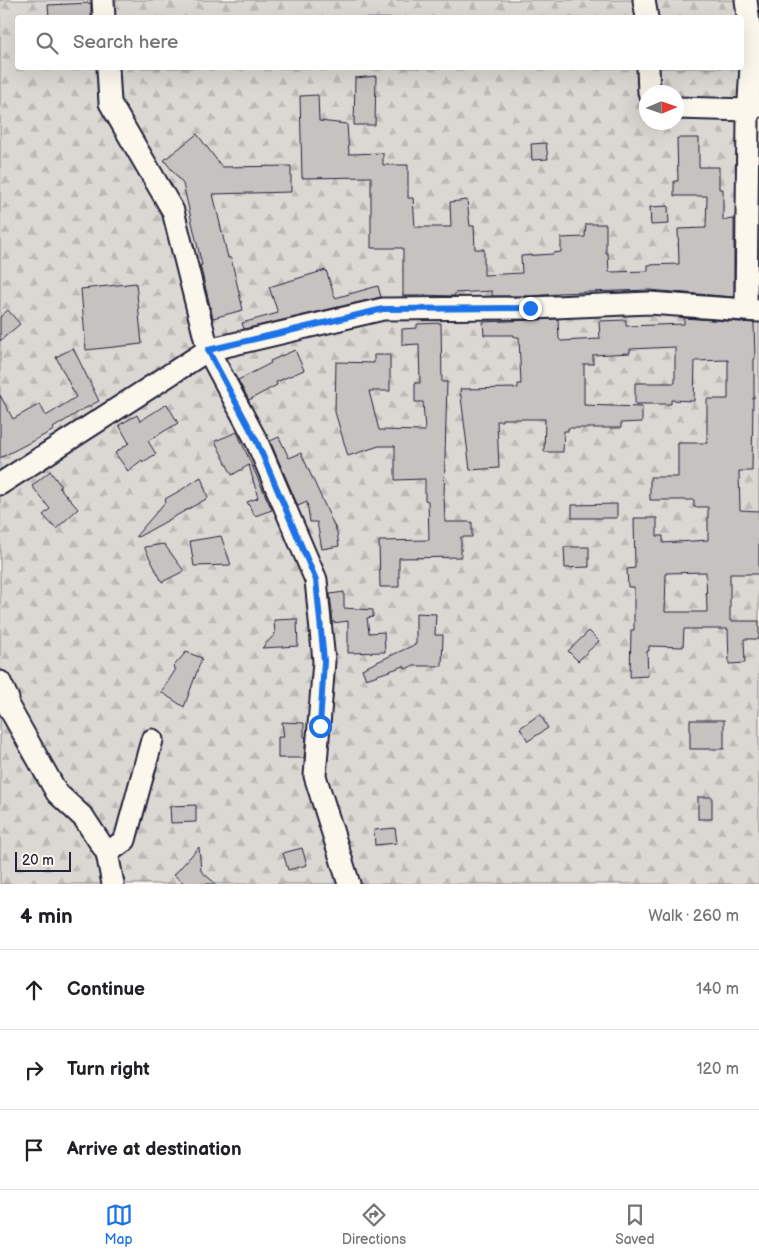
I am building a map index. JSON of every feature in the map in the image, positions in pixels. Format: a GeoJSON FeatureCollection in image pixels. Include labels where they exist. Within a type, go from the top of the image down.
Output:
{"type":"FeatureCollection","features":[{"type":"Feature","properties":{"kind":"street"},"geometry":{"type":"LineString","coordinates":[[103,0],[104,15]]}},
{"type":"Feature","properties":{"kind":"street"},"geometry":{"type":"LineString","coordinates":[[644,0],[646,15]]}},
{"type":"Feature","properties":{"kind":"street"},"geometry":{"type":"LineString","coordinates":[[0,484],[208,350],[383,309],[530,308],[649,303],[752,311],[754,108],[752,47],[746,0]]}},
{"type":"Feature","properties":{"kind":"street"},"geometry":{"type":"LineString","coordinates":[[108,70],[110,104],[173,211],[208,350],[257,442],[316,580],[324,661],[315,776],[349,884]]}},
{"type":"Feature","properties":{"kind":"street"},"geometry":{"type":"LineString","coordinates":[[648,70],[649,85]]}},
{"type":"Feature","properties":{"kind":"street"},"geometry":{"type":"LineString","coordinates":[[684,108],[754,108]]}},
{"type":"Feature","properties":{"kind":"street"},"geometry":{"type":"LineString","coordinates":[[0,682],[8,699],[7,704],[57,793],[84,818],[108,853],[113,884]]}},
{"type":"Feature","properties":{"kind":"street"},"geometry":{"type":"LineString","coordinates":[[108,853],[125,840],[152,740]]}},
{"type":"Feature","properties":{"kind":"green space"},"geometry":{"type":"Polygon","coordinates":[[[0,0],[759,0],[759,884],[0,884],[0,0]]]}},
{"type":"Feature","properties":{"kind":"building"},"geometry":{"type":"Polygon","coordinates":[[[91,3],[91,15],[49,15],[48,5],[91,3]]]}},
{"type":"Feature","properties":{"kind":"building"},"geometry":{"type":"Polygon","coordinates":[[[376,76],[375,125],[354,125],[355,78],[376,76]]]}},
{"type":"Feature","properties":{"kind":"building"},"geometry":{"type":"Polygon","coordinates":[[[318,95],[319,121],[347,124],[349,154],[383,153],[383,165],[408,165],[408,198],[413,198],[415,227],[451,227],[450,202],[467,200],[470,226],[474,226],[475,249],[484,249],[484,275],[522,273],[521,256],[561,252],[561,238],[585,237],[586,224],[606,224],[606,253],[608,253],[609,272],[648,271],[648,265],[679,264],[678,229],[706,228],[707,196],[674,196],[674,181],[678,181],[677,138],[699,138],[699,167],[719,167],[719,189],[723,189],[723,220],[734,219],[734,297],[649,290],[558,293],[531,296],[492,296],[492,291],[455,293],[455,296],[403,296],[403,248],[371,248],[371,177],[302,178],[300,96],[318,95]]]}},
{"type":"Feature","properties":{"kind":"building"},"geometry":{"type":"Polygon","coordinates":[[[197,134],[222,167],[291,166],[291,192],[213,194],[228,258],[231,258],[243,310],[213,318],[183,184],[164,160],[197,134]]]}},
{"type":"Feature","properties":{"kind":"building"},"geometry":{"type":"Polygon","coordinates":[[[546,143],[548,159],[532,160],[531,144],[546,143]]]}},
{"type":"Feature","properties":{"kind":"building"},"geometry":{"type":"Polygon","coordinates":[[[668,206],[669,224],[651,225],[650,207],[668,206]]]}},
{"type":"Feature","properties":{"kind":"building"},"geometry":{"type":"Polygon","coordinates":[[[326,270],[335,298],[378,286],[381,297],[244,329],[242,323],[278,313],[269,287],[326,270]]]}},
{"type":"Feature","properties":{"kind":"building"},"geometry":{"type":"Polygon","coordinates":[[[136,283],[142,344],[86,350],[81,289],[136,283]]]}},
{"type":"Feature","properties":{"kind":"building"},"geometry":{"type":"Polygon","coordinates":[[[8,310],[20,324],[0,341],[0,317],[8,310]]]}},
{"type":"Feature","properties":{"kind":"building"},"geometry":{"type":"Polygon","coordinates":[[[684,318],[754,323],[752,471],[739,471],[740,510],[759,511],[759,574],[730,574],[730,621],[759,621],[759,639],[744,639],[745,663],[729,664],[728,629],[684,629],[683,647],[649,646],[649,651],[647,651],[648,676],[630,677],[631,630],[634,630],[634,587],[628,587],[627,569],[635,568],[634,518],[657,518],[657,536],[663,536],[663,543],[708,540],[708,507],[694,507],[694,500],[650,500],[650,477],[678,477],[678,443],[707,443],[707,399],[728,399],[728,360],[695,361],[694,401],[671,400],[671,404],[635,404],[635,383],[675,383],[675,347],[630,349],[630,353],[593,355],[593,364],[584,364],[584,405],[642,407],[642,422],[621,423],[621,428],[568,428],[568,431],[564,431],[563,452],[544,452],[545,419],[502,419],[502,421],[497,421],[499,468],[470,470],[460,389],[518,388],[518,384],[521,384],[519,337],[514,337],[514,335],[484,335],[483,322],[558,319],[559,339],[561,341],[600,339],[599,321],[626,320],[626,326],[684,324],[684,318]],[[706,572],[666,573],[665,612],[707,612],[706,572]]]}},
{"type":"Feature","properties":{"kind":"building"},"geometry":{"type":"Polygon","coordinates":[[[441,323],[442,382],[447,382],[445,522],[472,522],[472,537],[461,537],[461,557],[399,558],[399,587],[380,587],[379,541],[429,540],[428,501],[425,500],[425,479],[395,480],[395,446],[379,446],[348,456],[335,412],[336,362],[374,363],[374,355],[390,355],[390,391],[369,391],[379,430],[425,431],[423,402],[415,402],[415,383],[420,383],[419,344],[402,345],[402,329],[417,328],[417,324],[441,323]]]}},
{"type":"Feature","properties":{"kind":"building"},"geometry":{"type":"Polygon","coordinates":[[[73,348],[99,401],[53,428],[54,430],[0,458],[0,395],[13,419],[40,404],[46,416],[76,397],[56,357],[73,348]]]}},
{"type":"Feature","properties":{"kind":"building"},"geometry":{"type":"Polygon","coordinates":[[[295,350],[304,370],[276,382],[277,385],[249,400],[238,380],[271,363],[270,361],[295,350]]]}},
{"type":"Feature","properties":{"kind":"building"},"geometry":{"type":"Polygon","coordinates":[[[167,404],[178,423],[148,441],[156,454],[143,462],[142,460],[128,471],[115,453],[129,443],[119,425],[137,415],[140,421],[167,404]]]}},
{"type":"Feature","properties":{"kind":"building"},"geometry":{"type":"Polygon","coordinates":[[[237,432],[272,510],[255,516],[247,502],[258,498],[249,465],[232,475],[215,441],[237,432]]]}},
{"type":"Feature","properties":{"kind":"building"},"geometry":{"type":"Polygon","coordinates":[[[279,437],[289,458],[301,453],[337,532],[339,546],[322,549],[317,522],[310,522],[307,502],[298,506],[270,441],[279,437]]]}},
{"type":"Feature","properties":{"kind":"building"},"geometry":{"type":"Polygon","coordinates":[[[50,471],[61,486],[59,487],[78,509],[56,529],[43,515],[50,509],[32,486],[50,471]]]}},
{"type":"Feature","properties":{"kind":"building"},"geometry":{"type":"Polygon","coordinates":[[[201,477],[208,498],[138,537],[136,536],[166,501],[165,499],[201,477]]]}},
{"type":"Feature","properties":{"kind":"building"},"geometry":{"type":"Polygon","coordinates":[[[617,504],[617,518],[572,518],[572,505],[617,504]]]}},
{"type":"Feature","properties":{"kind":"building"},"geometry":{"type":"Polygon","coordinates":[[[221,536],[231,565],[194,566],[190,541],[221,536]]]}},
{"type":"Feature","properties":{"kind":"building"},"geometry":{"type":"Polygon","coordinates":[[[164,544],[184,571],[162,582],[144,547],[164,544]]]}},
{"type":"Feature","properties":{"kind":"building"},"geometry":{"type":"Polygon","coordinates":[[[564,547],[589,547],[589,567],[565,568],[564,547]]]}},
{"type":"Feature","properties":{"kind":"building"},"geometry":{"type":"Polygon","coordinates":[[[344,592],[344,608],[373,610],[373,617],[367,618],[369,633],[384,632],[385,652],[348,653],[348,621],[333,623],[330,594],[344,592]]]}},
{"type":"Feature","properties":{"kind":"building"},"geometry":{"type":"Polygon","coordinates":[[[416,613],[436,614],[435,635],[443,635],[442,666],[412,666],[406,669],[404,666],[366,679],[362,669],[416,644],[416,613]]]}},
{"type":"Feature","properties":{"kind":"building"},"geometry":{"type":"Polygon","coordinates":[[[297,619],[298,646],[262,648],[275,634],[274,620],[297,619]]]}},
{"type":"Feature","properties":{"kind":"building"},"geometry":{"type":"Polygon","coordinates":[[[589,631],[599,641],[578,661],[568,651],[589,631]]]}},
{"type":"Feature","properties":{"kind":"building"},"geometry":{"type":"Polygon","coordinates":[[[186,652],[202,658],[184,707],[161,692],[176,669],[173,667],[186,652]]]}},
{"type":"Feature","properties":{"kind":"building"},"geometry":{"type":"Polygon","coordinates":[[[540,714],[548,728],[528,741],[520,728],[540,714]]]}},
{"type":"Feature","properties":{"kind":"building"},"geometry":{"type":"Polygon","coordinates":[[[690,720],[724,720],[724,749],[690,749],[690,720]]]}},
{"type":"Feature","properties":{"kind":"building"},"geometry":{"type":"Polygon","coordinates":[[[282,722],[304,723],[304,737],[306,737],[304,758],[278,758],[278,737],[284,737],[282,722]]]}},
{"type":"Feature","properties":{"kind":"building"},"geometry":{"type":"Polygon","coordinates":[[[698,797],[712,797],[712,819],[698,819],[698,797]]]}},
{"type":"Feature","properties":{"kind":"building"},"geometry":{"type":"Polygon","coordinates":[[[196,805],[196,822],[171,823],[170,806],[196,805]]]}},
{"type":"Feature","properties":{"kind":"building"},"geometry":{"type":"Polygon","coordinates":[[[395,828],[397,843],[375,845],[374,830],[395,828]]]}},
{"type":"Feature","properties":{"kind":"building"},"geometry":{"type":"Polygon","coordinates":[[[199,847],[201,871],[216,884],[185,884],[174,875],[199,847]]]}},
{"type":"Feature","properties":{"kind":"building"},"geometry":{"type":"Polygon","coordinates":[[[302,848],[307,865],[288,870],[283,853],[302,848]]]}},
{"type":"Feature","properties":{"kind":"route"},"geometry":{"type":"LineString","coordinates":[[320,726],[324,661],[316,580],[257,442],[208,350],[383,309],[530,308]]}}]}
